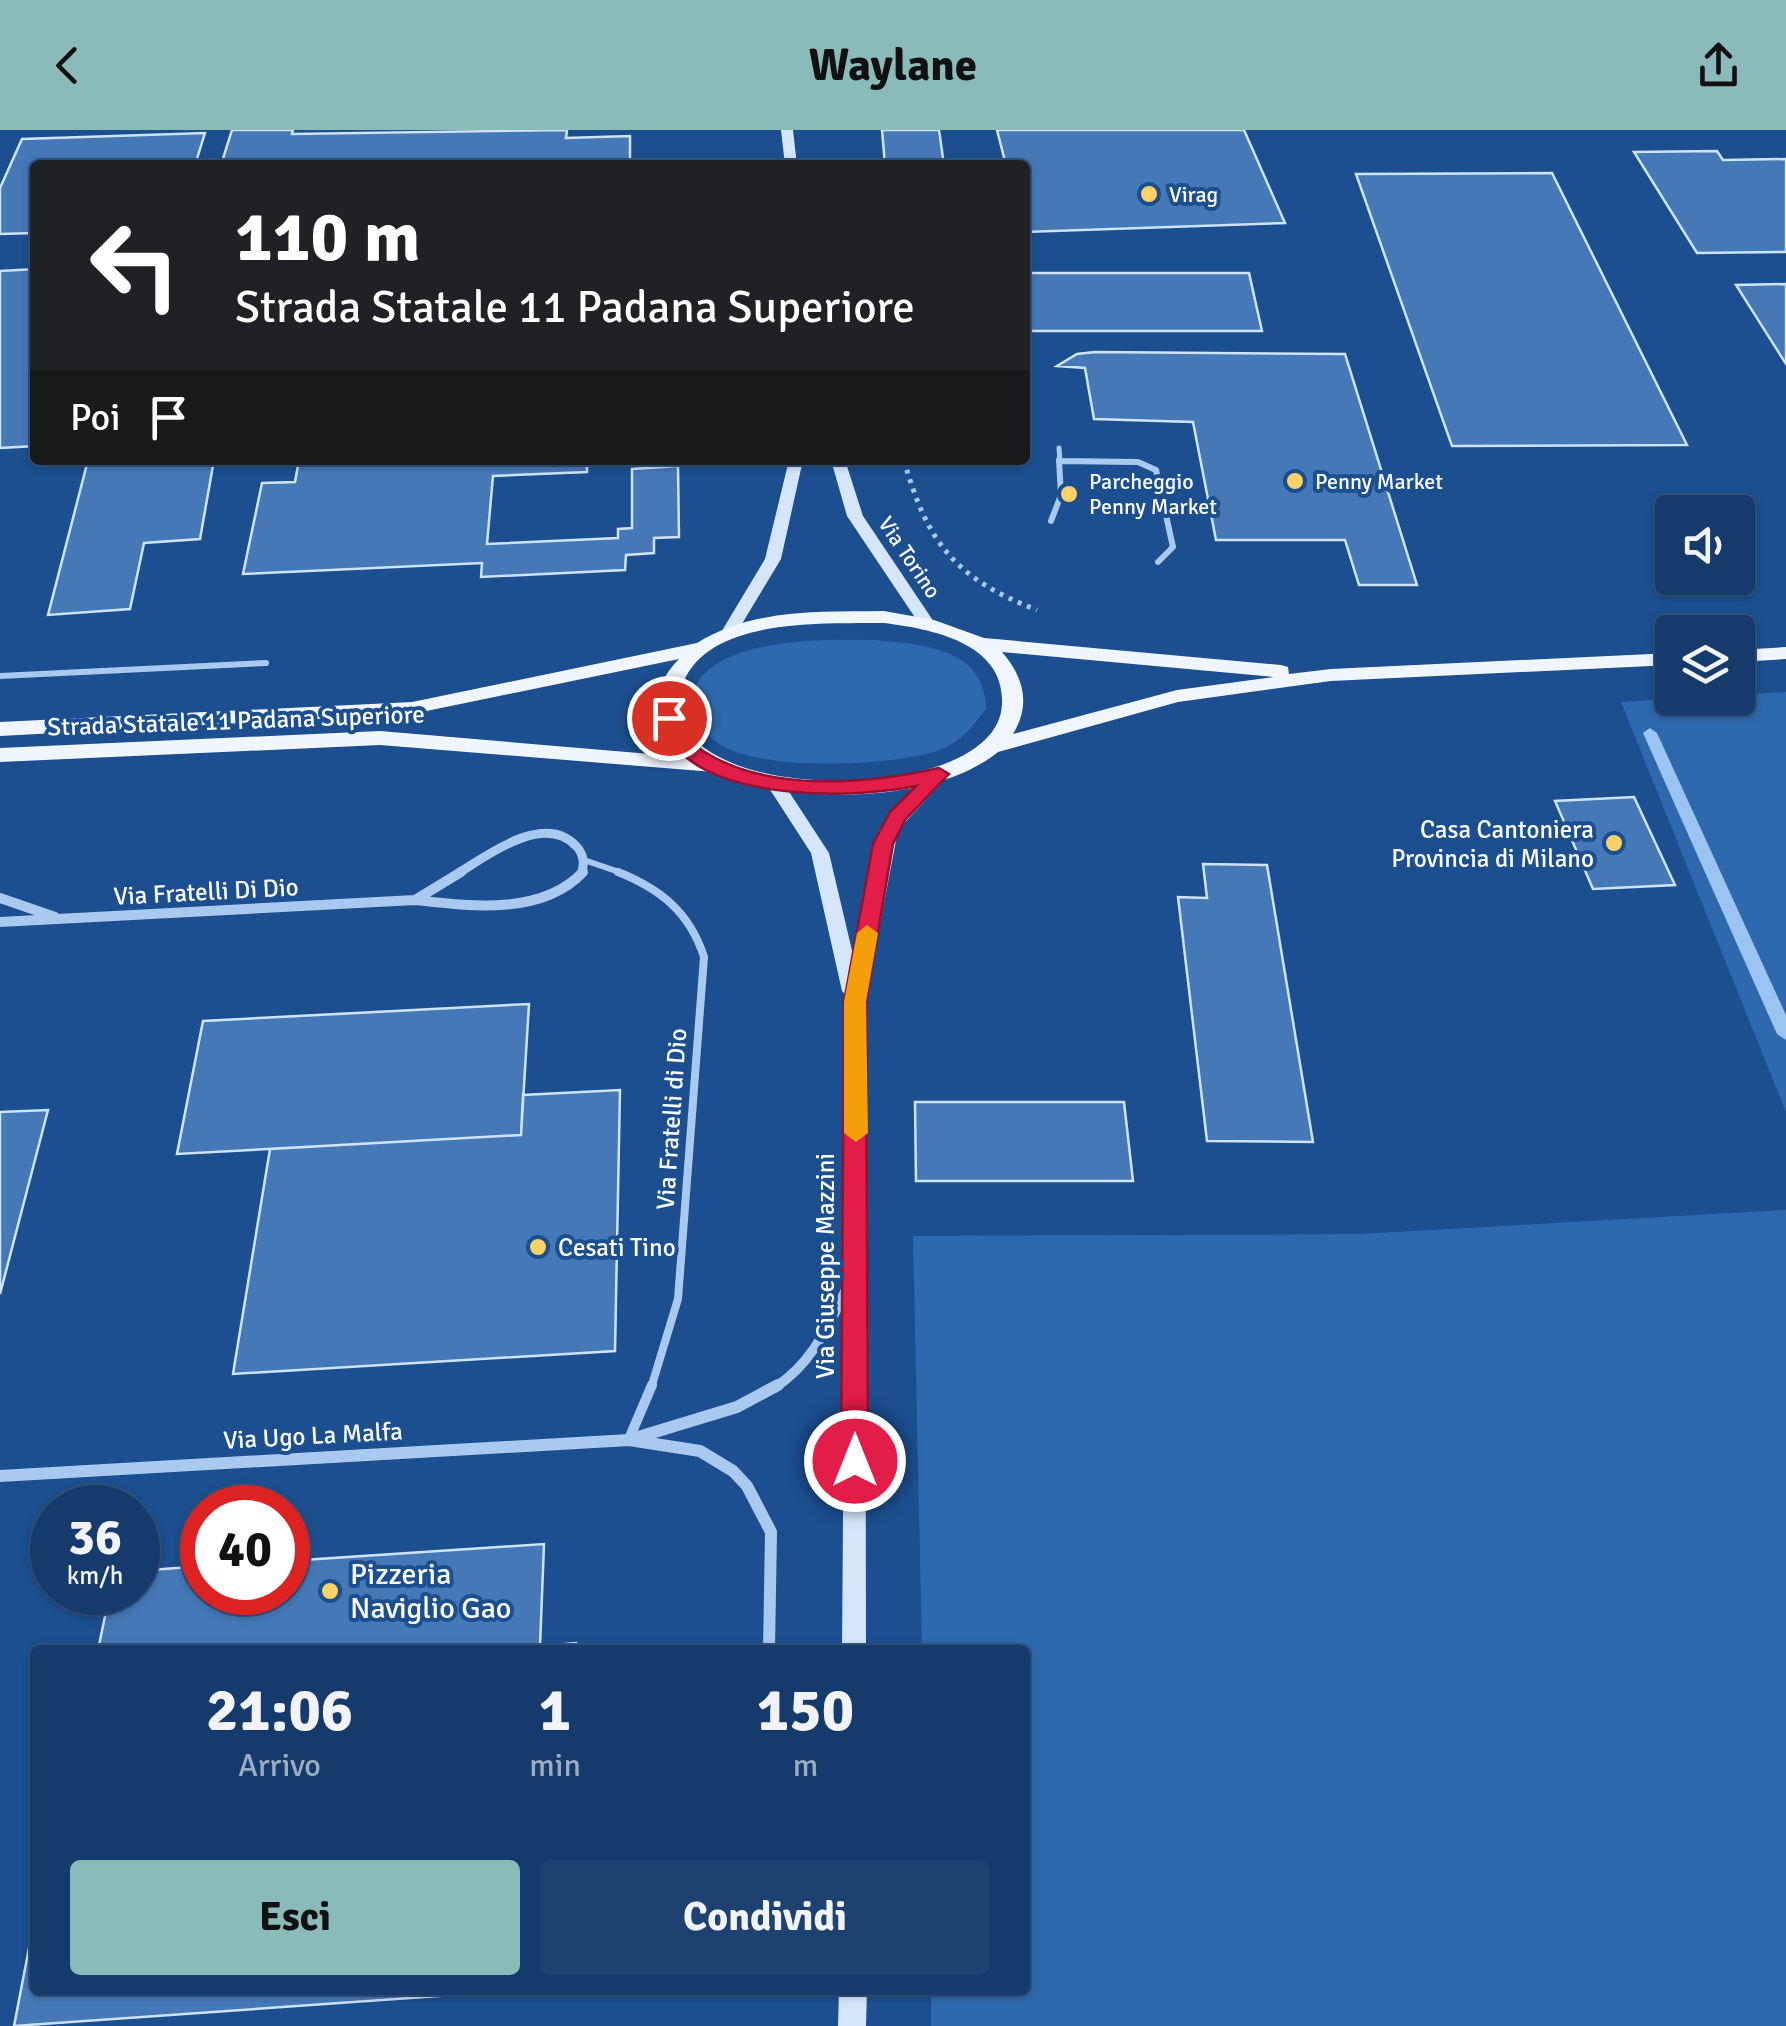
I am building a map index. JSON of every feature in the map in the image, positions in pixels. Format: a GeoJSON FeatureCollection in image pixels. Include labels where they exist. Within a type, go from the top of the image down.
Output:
{"type":"FeatureCollection","features":[{"type":"Feature","properties":{"kind":"main road","name":"Strada Statale 11 Padana Superiore"},"geometry":{"type":"LineString","coordinates":[[713,766],[684,744],[669,718],[667,704],[675,676],[703,648],[728,634],[789,620],[884,617],[926,622],[979,644],[1331,675]]}},
{"type":"Feature","properties":{"kind":"main road","name":"Strada Statale 11 Padana Superiore"},"geometry":{"type":"LineString","coordinates":[[979,644],[1000,663],[1012,684],[1010,722],[991,747]]}},
{"type":"Feature","properties":{"kind":"main road","name":"Strada Statale 11 Padana Superiore"},"geometry":{"type":"LineString","coordinates":[[0,728],[412,708],[703,648]]}},
{"type":"Feature","properties":{"kind":"main road"},"geometry":{"type":"LineString","coordinates":[[1755,655],[1786,654]]}},
{"type":"Feature","properties":{"kind":"main road","name":"Strada Statale 11 Padana Superiore"},"geometry":{"type":"LineString","coordinates":[[0,755],[398,738],[713,766],[776,785],[901,783],[939,774],[991,747],[1178,696],[1331,675],[1655,660]]}},
{"type":"Feature","properties":{"kind":"street"},"geometry":{"type":"LineString","coordinates":[[787,130],[790,160]]}},
{"type":"Feature","properties":{"kind":"street"},"geometry":{"type":"LineString","coordinates":[[728,634],[758,589],[779,544],[795,465]]}},
{"type":"Feature","properties":{"kind":"street","name":"Via Torino"},"geometry":{"type":"LineString","coordinates":[[840,465],[856,516],[874,550],[926,622]]}},
{"type":"Feature","properties":{"kind":"street","name":"Via Giuseppe Mazzini"},"geometry":{"type":"LineString","coordinates":[[854,1645],[855,1002],[883,844],[897,816],[939,774]]}},
{"type":"Feature","properties":{"kind":"street","name":"Via Giuseppe Mazzini"},"geometry":{"type":"LineString","coordinates":[[776,785],[820,853],[855,1002]]}},
{"type":"Feature","properties":{"kind":"street","name":"Via Fratelli Di Dio"},"geometry":{"type":"LineString","coordinates":[[0,922],[415,900],[501,903],[569,889],[578,880],[584,860],[570,839],[521,837],[415,900]]}},
{"type":"Feature","properties":{"kind":"street"},"geometry":{"type":"LineString","coordinates":[[0,898],[60,919]]}},
{"type":"Feature","properties":{"kind":"street","name":"Via Ugo La Malfa"},"geometry":{"type":"LineString","coordinates":[[629,1440],[764,1394],[819,1344],[856,1272]]}},
{"type":"Feature","properties":{"kind":"street","name":"Via Ugo La Malfa"},"geometry":{"type":"LineString","coordinates":[[0,1476],[629,1440],[700,1448],[720,1458],[752,1490],[771,1532],[769,1645]]}},
{"type":"Feature","properties":{"kind":"street"},"geometry":{"type":"LineString","coordinates":[[852,1995],[852,2026]]}},
{"type":"Feature","properties":{"kind":"lane"},"geometry":{"type":"LineString","coordinates":[[1052,521],[1061,495],[1058,448]]}},
{"type":"Feature","properties":{"kind":"lane"},"geometry":{"type":"LineString","coordinates":[[1059,461],[1138,462],[1156,470],[1173,547],[1158,562]]}},
{"type":"Feature","properties":{"kind":"lane"},"geometry":{"type":"LineString","coordinates":[[0,676],[266,663]]}},
{"type":"Feature","properties":{"kind":"lane","name":"Via Fratelli di Dio"},"geometry":{"type":"LineString","coordinates":[[584,860],[630,876],[677,904],[700,940],[704,957],[678,1299],[659,1370],[629,1440]]}},
{"type":"Feature","properties":{"kind":"path"},"geometry":{"type":"LineString","coordinates":[[905,465],[916,507],[952,564],[1006,600],[1044,613]]}},
{"type":"Feature","properties":{"kind":"shaded area"},"geometry":{"type":"Polygon","coordinates":[[[873,640],[929,647],[963,661],[983,688],[986,709],[961,737],[942,749],[894,760],[828,764],[763,759],[737,752],[712,738],[694,714],[691,699],[704,674],[746,651],[800,642],[873,640]]]}},
{"type":"Feature","properties":{"kind":"shaded area"},"geometry":{"type":"Polygon","coordinates":[[[1786,692],[1786,1112],[1621,702],[1655,700],[1655,715],[1755,715],[1755,694],[1786,692]]]}},
{"type":"Feature","properties":{"kind":"shaded area"},"geometry":{"type":"Polygon","coordinates":[[[1786,1210],[1786,2026],[931,2026],[931,1995],[1030,1995],[1030,1645],[922,1645],[913,1236],[1360,1234],[1786,1210]]]}},
{"type":"Feature","properties":{"kind":"building"},"geometry":{"type":"Polygon","coordinates":[[[232,130],[293,130],[292,134],[567,130],[566,138],[630,136],[630,160],[223,160],[232,130]]]}},
{"type":"Feature","properties":{"kind":"building"},"geometry":{"type":"Polygon","coordinates":[[[882,130],[939,130],[943,160],[885,160],[882,130]]]}},
{"type":"Feature","properties":{"kind":"building","name":"Virag"},"geometry":{"type":"Polygon","coordinates":[[[997,130],[1244,130],[1285,223],[1030,232],[1030,160],[1005,160],[997,130]]]}},
{"type":"Feature","properties":{"kind":"building"},"geometry":{"type":"Polygon","coordinates":[[[205,133],[197,160],[30,160],[30,233],[0,234],[0,188],[22,139],[205,133]]]}},
{"type":"Feature","properties":{"kind":"building"},"geometry":{"type":"Polygon","coordinates":[[[1717,151],[1723,160],[1786,159],[1786,252],[1697,253],[1634,152],[1717,151]]]}},
{"type":"Feature","properties":{"kind":"building"},"geometry":{"type":"Polygon","coordinates":[[[1552,173],[1687,445],[1452,446],[1356,174],[1552,173]]]}},
{"type":"Feature","properties":{"kind":"building"},"geometry":{"type":"Polygon","coordinates":[[[30,269],[30,446],[0,448],[0,271],[30,269]]]}},
{"type":"Feature","properties":{"kind":"building"},"geometry":{"type":"Polygon","coordinates":[[[1030,273],[1249,273],[1262,331],[1030,331],[1030,273]]]}},
{"type":"Feature","properties":{"kind":"building"},"geometry":{"type":"Polygon","coordinates":[[[1786,284],[1786,364],[1736,285],[1786,284]]]}},
{"type":"Feature","properties":{"kind":"building","name":"Penny Market"},"geometry":{"type":"Polygon","coordinates":[[[1077,354],[1345,354],[1417,585],[1359,585],[1345,540],[1216,540],[1193,422],[1094,419],[1085,368],[1057,366],[1077,354]]]}},
{"type":"Feature","properties":{"kind":"building"},"geometry":{"type":"Polygon","coordinates":[[[87,465],[213,465],[200,539],[144,543],[130,609],[48,615],[87,465]]]}},
{"type":"Feature","properties":{"kind":"building"},"geometry":{"type":"Polygon","coordinates":[[[298,465],[587,465],[587,472],[493,476],[487,544],[618,538],[618,529],[632,528],[632,469],[678,466],[679,537],[654,538],[654,553],[626,555],[625,570],[481,577],[482,563],[243,574],[262,483],[295,482],[298,465]]]}},
{"type":"Feature","properties":{"kind":"building","name":"Casa Cantoniera Provincia di Milano"},"geometry":{"type":"Polygon","coordinates":[[[1634,797],[1675,885],[1593,889],[1555,801],[1634,797]]]}},
{"type":"Feature","properties":{"kind":"building"},"geometry":{"type":"Polygon","coordinates":[[[1203,864],[1267,865],[1313,1142],[1207,1141],[1178,897],[1207,898],[1203,864]]]}},
{"type":"Feature","properties":{"kind":"building"},"geometry":{"type":"Polygon","coordinates":[[[529,1004],[521,1135],[177,1154],[203,1021],[529,1004]]]}},
{"type":"Feature","properties":{"kind":"building"},"geometry":{"type":"Polygon","coordinates":[[[620,1090],[615,1351],[233,1374],[270,1149],[521,1135],[523,1095],[620,1090]]]}},
{"type":"Feature","properties":{"kind":"building"},"geometry":{"type":"Polygon","coordinates":[[[915,1102],[1124,1102],[1133,1181],[916,1181],[915,1102]]]}},
{"type":"Feature","properties":{"kind":"building"},"geometry":{"type":"Polygon","coordinates":[[[48,1110],[0,1294],[0,1112],[48,1110]]]}},
{"type":"Feature","properties":{"kind":"building"},"geometry":{"type":"Polygon","coordinates":[[[544,1544],[540,1645],[99,1645],[105,1615],[160,1615],[160,1569],[180,1568],[180,1615],[310,1615],[310,1560],[544,1544]]]}},
{"type":"Feature","properties":{"kind":"building"},"geometry":{"type":"Polygon","coordinates":[[[30,1943],[30,1995],[452,1995],[14,2026],[30,1943]]]}},
{"type":"Feature","properties":{"kind":"waterway"},"geometry":{"type":"LineString","coordinates":[[1650,733],[1786,1034]]}},
{"type":"Feature","properties":{"kind":"slow traffic"},"geometry":{"type":"LineString","coordinates":[[856,1133],[855,1002],[867,933]]}},
{"type":"Feature","properties":{"kind":"place","name":"Virag"},"geometry":{"type":"Point","coordinates":[1149,194]}},
{"type":"Feature","properties":{"kind":"place","name":"Penny Market"},"geometry":{"type":"Point","coordinates":[1295,481]}},
{"type":"Feature","properties":{"kind":"place","name":"Parcheggio Penny Market"},"geometry":{"type":"Point","coordinates":[1069,494]}},
{"type":"Feature","properties":{"kind":"place","name":"Casa Cantoniera Provincia di Milano"},"geometry":{"type":"Point","coordinates":[1614,843]}},
{"type":"Feature","properties":{"kind":"place","name":"Cesati Tino"},"geometry":{"type":"Point","coordinates":[538,1247]}},
{"type":"Feature","properties":{"kind":"place","name":"Pizzeria Naviglio Gao"},"geometry":{"type":"Point","coordinates":[330,1591]}},
{"type":"Feature","properties":{"kind":"route"},"geometry":{"type":"LineString","coordinates":[[669,718],[675,732],[697,756],[732,774],[776,785],[901,783],[939,774],[897,816],[883,844],[855,1002],[855,1461]]}}]}
